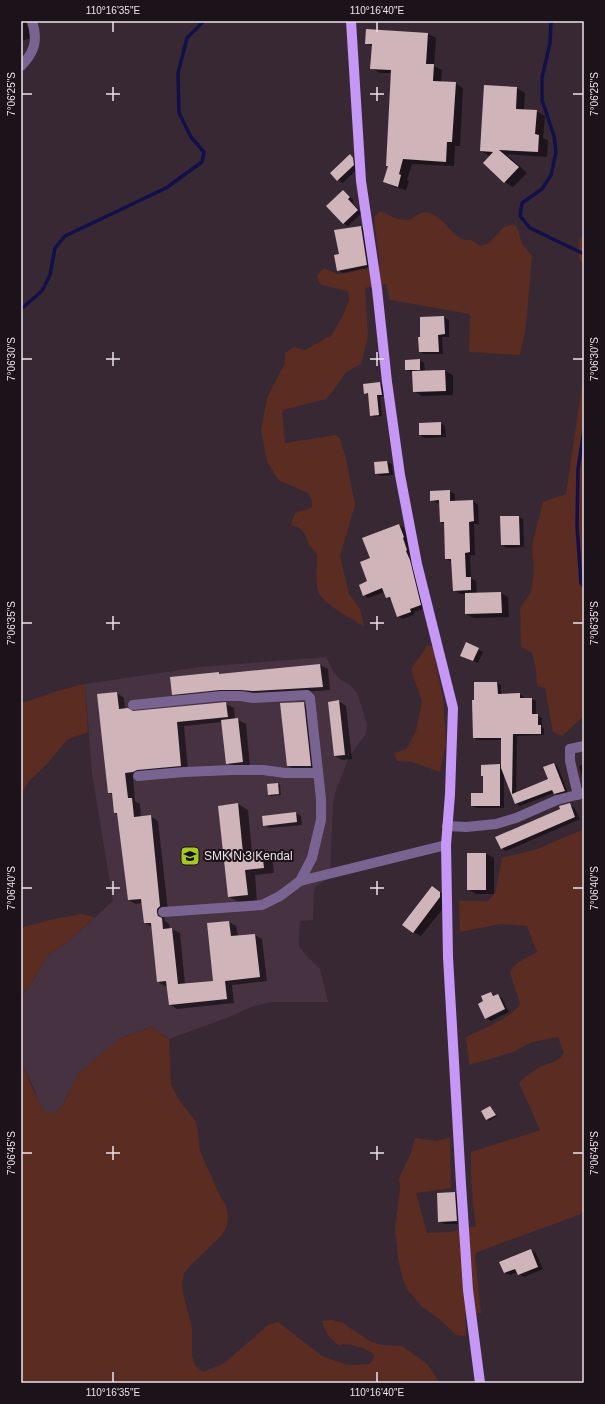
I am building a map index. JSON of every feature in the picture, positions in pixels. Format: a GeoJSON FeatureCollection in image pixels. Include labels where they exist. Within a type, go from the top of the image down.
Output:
{"type":"FeatureCollection","features":[{"type":"Feature","properties":{"kind":"main road"},"geometry":{"type":"LineString","coordinates":[[351,21],[361,181],[377,289],[387,382],[400,475],[417,564],[453,708],[446,845],[448,957],[460,1184],[468,1290],[480,1383]]}},
{"type":"Feature","properties":{"kind":"street"},"geometry":{"type":"LineString","coordinates":[[21,66],[31,54],[35,41],[35,31],[32,21]]}},
{"type":"Feature","properties":{"kind":"street"},"geometry":{"type":"LineString","coordinates":[[133,705],[221,696],[241,696],[253,698],[307,695],[310,698],[321,799],[321,820],[312,858],[300,881]]}},
{"type":"Feature","properties":{"kind":"street"},"geometry":{"type":"LineString","coordinates":[[447,826],[466,827],[496,824],[516,818],[557,800],[581,794],[570,761],[570,749],[584,746]]}},
{"type":"Feature","properties":{"kind":"street"},"geometry":{"type":"LineString","coordinates":[[138,776],[232,770],[318,773]]}},
{"type":"Feature","properties":{"kind":"street"},"geometry":{"type":"LineString","coordinates":[[163,912],[262,905],[280,896],[300,881],[446,845]]}},
{"type":"Feature","properties":{"kind":"shaded area"},"geometry":{"type":"Polygon","coordinates":[[[380,211],[403,220],[412,219],[424,213],[432,214],[460,238],[472,240],[480,246],[489,243],[504,227],[513,224],[517,227],[522,244],[532,256],[526,326],[520,355],[469,352],[470,314],[390,300],[386,284],[365,288],[368,336],[361,364],[346,372],[326,399],[282,410],[285,443],[336,435],[340,439],[346,459],[355,505],[340,556],[349,594],[360,609],[364,626],[352,620],[324,600],[320,595],[318,591],[316,572],[317,554],[309,545],[305,534],[301,529],[291,525],[294,515],[312,507],[312,501],[308,493],[278,480],[267,461],[261,430],[267,398],[285,363],[285,353],[294,347],[305,350],[332,335],[349,300],[348,291],[322,285],[318,281],[317,276],[324,268],[336,274],[347,273],[380,265],[374,221],[375,216],[380,211]]]}},
{"type":"Feature","properties":{"kind":"shaded area"},"geometry":{"type":"Polygon","coordinates":[[[584,235],[584,266],[579,259],[579,239],[584,235]]]}},
{"type":"Feature","properties":{"kind":"shaded area"},"geometry":{"type":"Polygon","coordinates":[[[584,372],[584,597],[582,611],[584,618],[584,716],[562,736],[553,732],[545,688],[537,686],[536,669],[532,653],[521,647],[520,608],[531,592],[534,571],[532,545],[543,502],[566,494],[584,372]]]}},
{"type":"Feature","properties":{"kind":"shaded area"},"geometry":{"type":"Polygon","coordinates":[[[427,645],[436,648],[435,659],[443,698],[446,744],[440,772],[413,762],[397,761],[394,753],[407,748],[416,731],[422,701],[411,670],[427,645]]]}},
{"type":"Feature","properties":{"kind":"shaded area"},"geometry":{"type":"Polygon","coordinates":[[[326,657],[334,673],[341,680],[350,685],[357,693],[367,724],[366,734],[349,757],[335,793],[333,803],[330,878],[316,886],[314,891],[313,920],[300,921],[299,946],[320,969],[328,1002],[272,1002],[251,1007],[229,1017],[169,1039],[152,1027],[120,1038],[67,1095],[63,1105],[56,1113],[45,1113],[38,1102],[35,1091],[21,1061],[21,1001],[24,992],[31,984],[48,955],[65,944],[113,901],[92,773],[85,684],[200,667],[326,657]]]}},
{"type":"Feature","properties":{"kind":"shaded area"},"geometry":{"type":"Polygon","coordinates":[[[85,684],[88,732],[67,740],[45,766],[29,781],[21,794],[21,702],[85,684]]]}},
{"type":"Feature","properties":{"kind":"shaded area"},"geometry":{"type":"Polygon","coordinates":[[[584,829],[584,1213],[477,1252],[475,1255],[481,1313],[465,1314],[466,1336],[456,1335],[443,1322],[421,1306],[407,1289],[403,1280],[398,1259],[395,1228],[400,1189],[399,1178],[411,1153],[415,1138],[437,1141],[450,1137],[451,1188],[416,1193],[427,1233],[449,1232],[476,1226],[473,1206],[471,1152],[540,1130],[519,1083],[536,1069],[559,1059],[564,1053],[558,1037],[532,1042],[513,1052],[469,1065],[466,1037],[496,1023],[517,1008],[520,1003],[510,973],[518,963],[537,952],[527,926],[500,924],[460,932],[459,901],[487,901],[495,894],[502,858],[537,849],[584,829]]]}},
{"type":"Feature","properties":{"kind":"shaded area"},"geometry":{"type":"Polygon","coordinates":[[[82,914],[95,917],[65,944],[48,955],[31,984],[24,992],[21,1001],[21,928],[53,919],[82,914]]]}},
{"type":"Feature","properties":{"kind":"shaded area"},"geometry":{"type":"Polygon","coordinates":[[[152,1027],[169,1039],[171,1085],[181,1103],[195,1120],[198,1130],[200,1151],[220,1196],[226,1205],[228,1215],[227,1226],[222,1235],[184,1273],[182,1283],[183,1293],[192,1328],[192,1355],[195,1365],[203,1372],[223,1364],[268,1325],[278,1322],[322,1356],[347,1365],[369,1364],[375,1356],[371,1353],[363,1348],[353,1345],[338,1345],[330,1337],[326,1332],[322,1321],[332,1320],[343,1323],[371,1342],[382,1345],[402,1346],[427,1364],[440,1383],[21,1383],[21,1061],[35,1094],[45,1112],[56,1113],[63,1105],[77,1075],[120,1038],[152,1027]]]}},
{"type":"Feature","properties":{"kind":"building"},"geometry":{"type":"Polygon","coordinates":[[[366,29],[428,33],[426,64],[434,64],[433,81],[456,82],[452,142],[447,142],[446,162],[403,159],[399,174],[401,175],[398,187],[383,182],[388,166],[386,166],[391,70],[370,69],[372,44],[365,44],[366,29]]]}},
{"type":"Feature","properties":{"kind":"building"},"geometry":{"type":"Polygon","coordinates":[[[484,85],[517,87],[516,109],[537,110],[535,134],[539,135],[538,152],[499,150],[519,167],[504,183],[483,163],[493,152],[480,151],[484,85]]]}},
{"type":"Feature","properties":{"kind":"building"},"geometry":{"type":"Polygon","coordinates":[[[350,154],[353,158],[354,165],[337,181],[330,173],[350,154]]]}},
{"type":"Feature","properties":{"kind":"building"},"geometry":{"type":"Polygon","coordinates":[[[343,190],[350,197],[348,199],[358,210],[343,224],[326,206],[343,190]]]}},
{"type":"Feature","properties":{"kind":"building"},"geometry":{"type":"Polygon","coordinates":[[[361,226],[367,265],[337,271],[334,255],[339,254],[334,230],[361,226]]]}},
{"type":"Feature","properties":{"kind":"building"},"geometry":{"type":"Polygon","coordinates":[[[444,316],[445,334],[438,335],[439,352],[419,352],[418,337],[420,337],[420,317],[444,316]]]}},
{"type":"Feature","properties":{"kind":"building"},"geometry":{"type":"Polygon","coordinates":[[[420,359],[420,370],[405,370],[405,360],[420,359]]]}},
{"type":"Feature","properties":{"kind":"building"},"geometry":{"type":"Polygon","coordinates":[[[445,370],[446,391],[413,392],[412,371],[445,370]]]}},
{"type":"Feature","properties":{"kind":"building"},"geometry":{"type":"Polygon","coordinates":[[[380,382],[382,395],[377,395],[379,415],[370,416],[368,393],[364,394],[363,384],[380,382]]]}},
{"type":"Feature","properties":{"kind":"building"},"geometry":{"type":"Polygon","coordinates":[[[441,422],[441,435],[419,435],[419,423],[441,422]]]}},
{"type":"Feature","properties":{"kind":"building"},"geometry":{"type":"Polygon","coordinates":[[[387,461],[389,473],[375,474],[374,462],[387,461]]]}},
{"type":"Feature","properties":{"kind":"building"},"geometry":{"type":"Polygon","coordinates":[[[450,490],[450,501],[473,500],[474,521],[469,522],[470,552],[465,553],[466,577],[471,577],[471,590],[453,591],[451,559],[445,559],[444,522],[440,522],[439,500],[430,501],[430,491],[450,490]]]}},
{"type":"Feature","properties":{"kind":"building"},"geometry":{"type":"Polygon","coordinates":[[[500,516],[519,516],[520,545],[501,545],[500,516]]]}},
{"type":"Feature","properties":{"kind":"building"},"geometry":{"type":"Polygon","coordinates":[[[399,524],[404,537],[406,551],[410,560],[421,605],[410,609],[411,612],[397,617],[390,597],[386,598],[382,588],[363,596],[359,585],[367,581],[360,562],[370,558],[362,538],[399,524]]]}},
{"type":"Feature","properties":{"kind":"building"},"geometry":{"type":"Polygon","coordinates":[[[501,592],[502,613],[465,614],[465,593],[501,592]]]}},
{"type":"Feature","properties":{"kind":"building"},"geometry":{"type":"Polygon","coordinates":[[[466,642],[479,648],[473,661],[460,656],[466,642]]]}},
{"type":"Feature","properties":{"kind":"building"},"geometry":{"type":"Polygon","coordinates":[[[320,664],[323,687],[253,691],[220,690],[172,695],[170,677],[219,672],[219,674],[320,664]]]}},
{"type":"Feature","properties":{"kind":"building"},"geometry":{"type":"Polygon","coordinates":[[[474,682],[497,682],[498,694],[520,693],[520,698],[532,698],[532,714],[538,714],[538,725],[541,725],[541,734],[513,734],[512,794],[548,779],[543,767],[554,763],[565,791],[554,794],[552,790],[515,804],[501,768],[501,738],[473,738],[472,700],[474,700],[474,682]]]}},
{"type":"Feature","properties":{"kind":"building"},"geometry":{"type":"Polygon","coordinates":[[[117,692],[119,709],[128,708],[133,711],[226,702],[228,717],[177,722],[181,766],[137,770],[125,773],[128,798],[132,798],[134,817],[151,815],[160,906],[157,909],[157,913],[158,916],[162,918],[163,929],[172,928],[178,984],[213,981],[207,923],[229,921],[231,936],[255,934],[260,977],[225,981],[227,999],[169,1005],[166,981],[157,982],[151,923],[144,923],[141,899],[128,900],[117,813],[114,813],[112,793],[108,793],[97,694],[117,692]]]}},
{"type":"Feature","properties":{"kind":"building"},"geometry":{"type":"Polygon","coordinates":[[[339,700],[345,755],[334,756],[328,702],[339,700]]]}},
{"type":"Feature","properties":{"kind":"building"},"geometry":{"type":"Polygon","coordinates":[[[304,702],[311,766],[287,766],[280,703],[304,702]]]}},
{"type":"Feature","properties":{"kind":"building"},"geometry":{"type":"Polygon","coordinates":[[[238,718],[243,762],[226,764],[221,720],[238,718]]]}},
{"type":"Feature","properties":{"kind":"building"},"geometry":{"type":"Polygon","coordinates":[[[500,764],[500,806],[471,806],[471,793],[483,793],[483,776],[481,776],[481,765],[500,764]]]}},
{"type":"Feature","properties":{"kind":"building"},"geometry":{"type":"Polygon","coordinates":[[[278,783],[279,794],[268,795],[267,784],[278,783]]]}},
{"type":"Feature","properties":{"kind":"building"},"geometry":{"type":"Polygon","coordinates":[[[238,803],[243,853],[262,851],[264,868],[245,870],[248,895],[228,897],[218,806],[238,803]]]}},
{"type":"Feature","properties":{"kind":"building"},"geometry":{"type":"Polygon","coordinates":[[[570,803],[575,817],[501,849],[495,837],[560,809],[559,806],[570,803]]]}},
{"type":"Feature","properties":{"kind":"building"},"geometry":{"type":"Polygon","coordinates":[[[296,812],[297,822],[263,826],[262,816],[296,812]]]}},
{"type":"Feature","properties":{"kind":"building"},"geometry":{"type":"Polygon","coordinates":[[[467,853],[486,853],[486,890],[467,890],[467,853]]]}},
{"type":"Feature","properties":{"kind":"building"},"geometry":{"type":"Polygon","coordinates":[[[432,886],[440,892],[440,897],[413,933],[402,925],[432,886]]]}},
{"type":"Feature","properties":{"kind":"building"},"geometry":{"type":"Polygon","coordinates":[[[491,992],[493,996],[498,994],[505,1009],[485,1019],[478,1004],[483,1001],[481,996],[491,992]]]}},
{"type":"Feature","properties":{"kind":"building"},"geometry":{"type":"Polygon","coordinates":[[[490,1106],[496,1115],[486,1120],[481,1111],[490,1106]]]}},
{"type":"Feature","properties":{"kind":"building"},"geometry":{"type":"Polygon","coordinates":[[[455,1192],[457,1221],[438,1222],[437,1193],[455,1192]]]}},
{"type":"Feature","properties":{"kind":"building"},"geometry":{"type":"Polygon","coordinates":[[[531,1249],[538,1267],[518,1275],[515,1269],[504,1273],[499,1262],[531,1249]]]}},
{"type":"Feature","properties":{"kind":"waterway"},"geometry":{"type":"LineString","coordinates":[[21,309],[42,291],[50,275],[55,248],[65,236],[166,188],[202,162],[204,152],[191,137],[179,113],[178,73],[187,38],[204,21]]}},
{"type":"Feature","properties":{"kind":"waterway"},"geometry":{"type":"LineString","coordinates":[[551,21],[550,43],[542,78],[542,100],[554,136],[556,152],[551,175],[542,189],[522,203],[520,216],[530,228],[584,254]]}},
{"type":"Feature","properties":{"kind":"waterway"},"geometry":{"type":"LineString","coordinates":[[584,430],[578,469],[577,526],[581,583],[584,587]]}},
{"type":"Feature","properties":{"kind":"place","name":"SMK N 3 Kendal"},"geometry":{"type":"Point","coordinates":[190,856]}}]}
